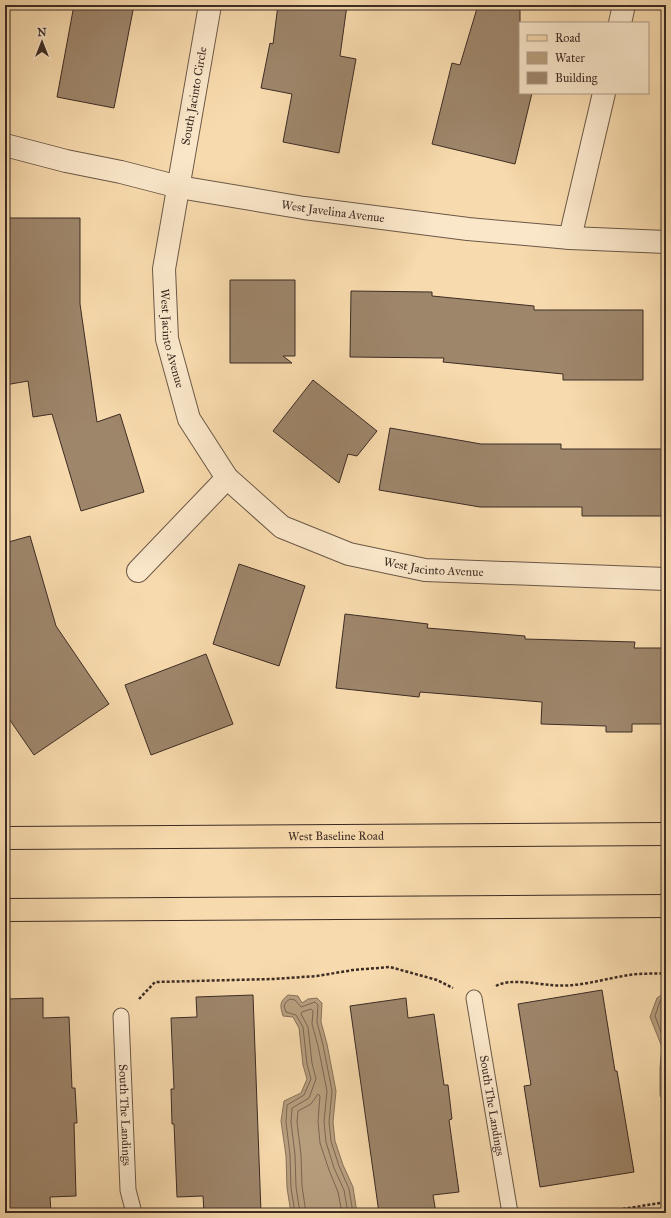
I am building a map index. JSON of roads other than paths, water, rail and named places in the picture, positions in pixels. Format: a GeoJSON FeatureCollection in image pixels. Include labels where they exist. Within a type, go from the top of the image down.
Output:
{"type":"FeatureCollection","features":[{"type":"Feature","properties":{"kind":"main road","name":"West Baseline Road"},"geometry":{"type":"LineString","coordinates":[[5,838],[666,834]]}},
{"type":"Feature","properties":{"kind":"main road"},"geometry":{"type":"LineString","coordinates":[[5,910],[666,906]]}},
{"type":"Feature","properties":{"kind":"street","name":"South Jacinto Circle"},"geometry":{"type":"LineString","coordinates":[[179,187],[210,5]]}},
{"type":"Feature","properties":{"kind":"street"},"geometry":{"type":"LineString","coordinates":[[620,22],[624,5]]}},
{"type":"Feature","properties":{"kind":"street"},"geometry":{"type":"LineString","coordinates":[[570,238],[604,94]]}},
{"type":"Feature","properties":{"kind":"street","name":"West Javelina Avenue"},"geometry":{"type":"LineString","coordinates":[[5,145],[66,161],[121,172],[179,187],[304,208],[468,229],[570,238],[666,242]]}},
{"type":"Feature","properties":{"kind":"street","name":"West Jacinto Avenue"},"geometry":{"type":"LineString","coordinates":[[179,187],[164,269],[166,339],[189,419],[227,478],[282,527],[349,554],[425,570],[666,579]]}},
{"type":"Feature","properties":{"kind":"street"},"geometry":{"type":"LineString","coordinates":[[138,571],[227,478]]}},
{"type":"Feature","properties":{"kind":"lane","name":"South The Landings"},"geometry":{"type":"LineString","coordinates":[[474,998],[510,1213]]}},
{"type":"Feature","properties":{"kind":"lane","name":"South The Landings"},"geometry":{"type":"LineString","coordinates":[[121,1016],[128,1190],[134,1213]]}},
{"type":"Feature","properties":{"kind":"water"},"geometry":{"type":"Polygon","coordinates":[[[666,992],[666,1108],[660,1095],[662,1047],[650,1017],[657,998],[666,992]]]}},
{"type":"Feature","properties":{"kind":"water"},"geometry":{"type":"Polygon","coordinates":[[[288,995],[298,996],[302,1003],[308,999],[317,998],[322,1003],[321,1022],[336,1091],[333,1122],[335,1141],[343,1165],[353,1187],[357,1213],[291,1213],[287,1188],[286,1156],[281,1121],[284,1101],[301,1093],[307,1079],[303,1065],[299,1028],[293,1017],[283,1016],[281,1009],[283,1000],[288,995]]]}}]}
